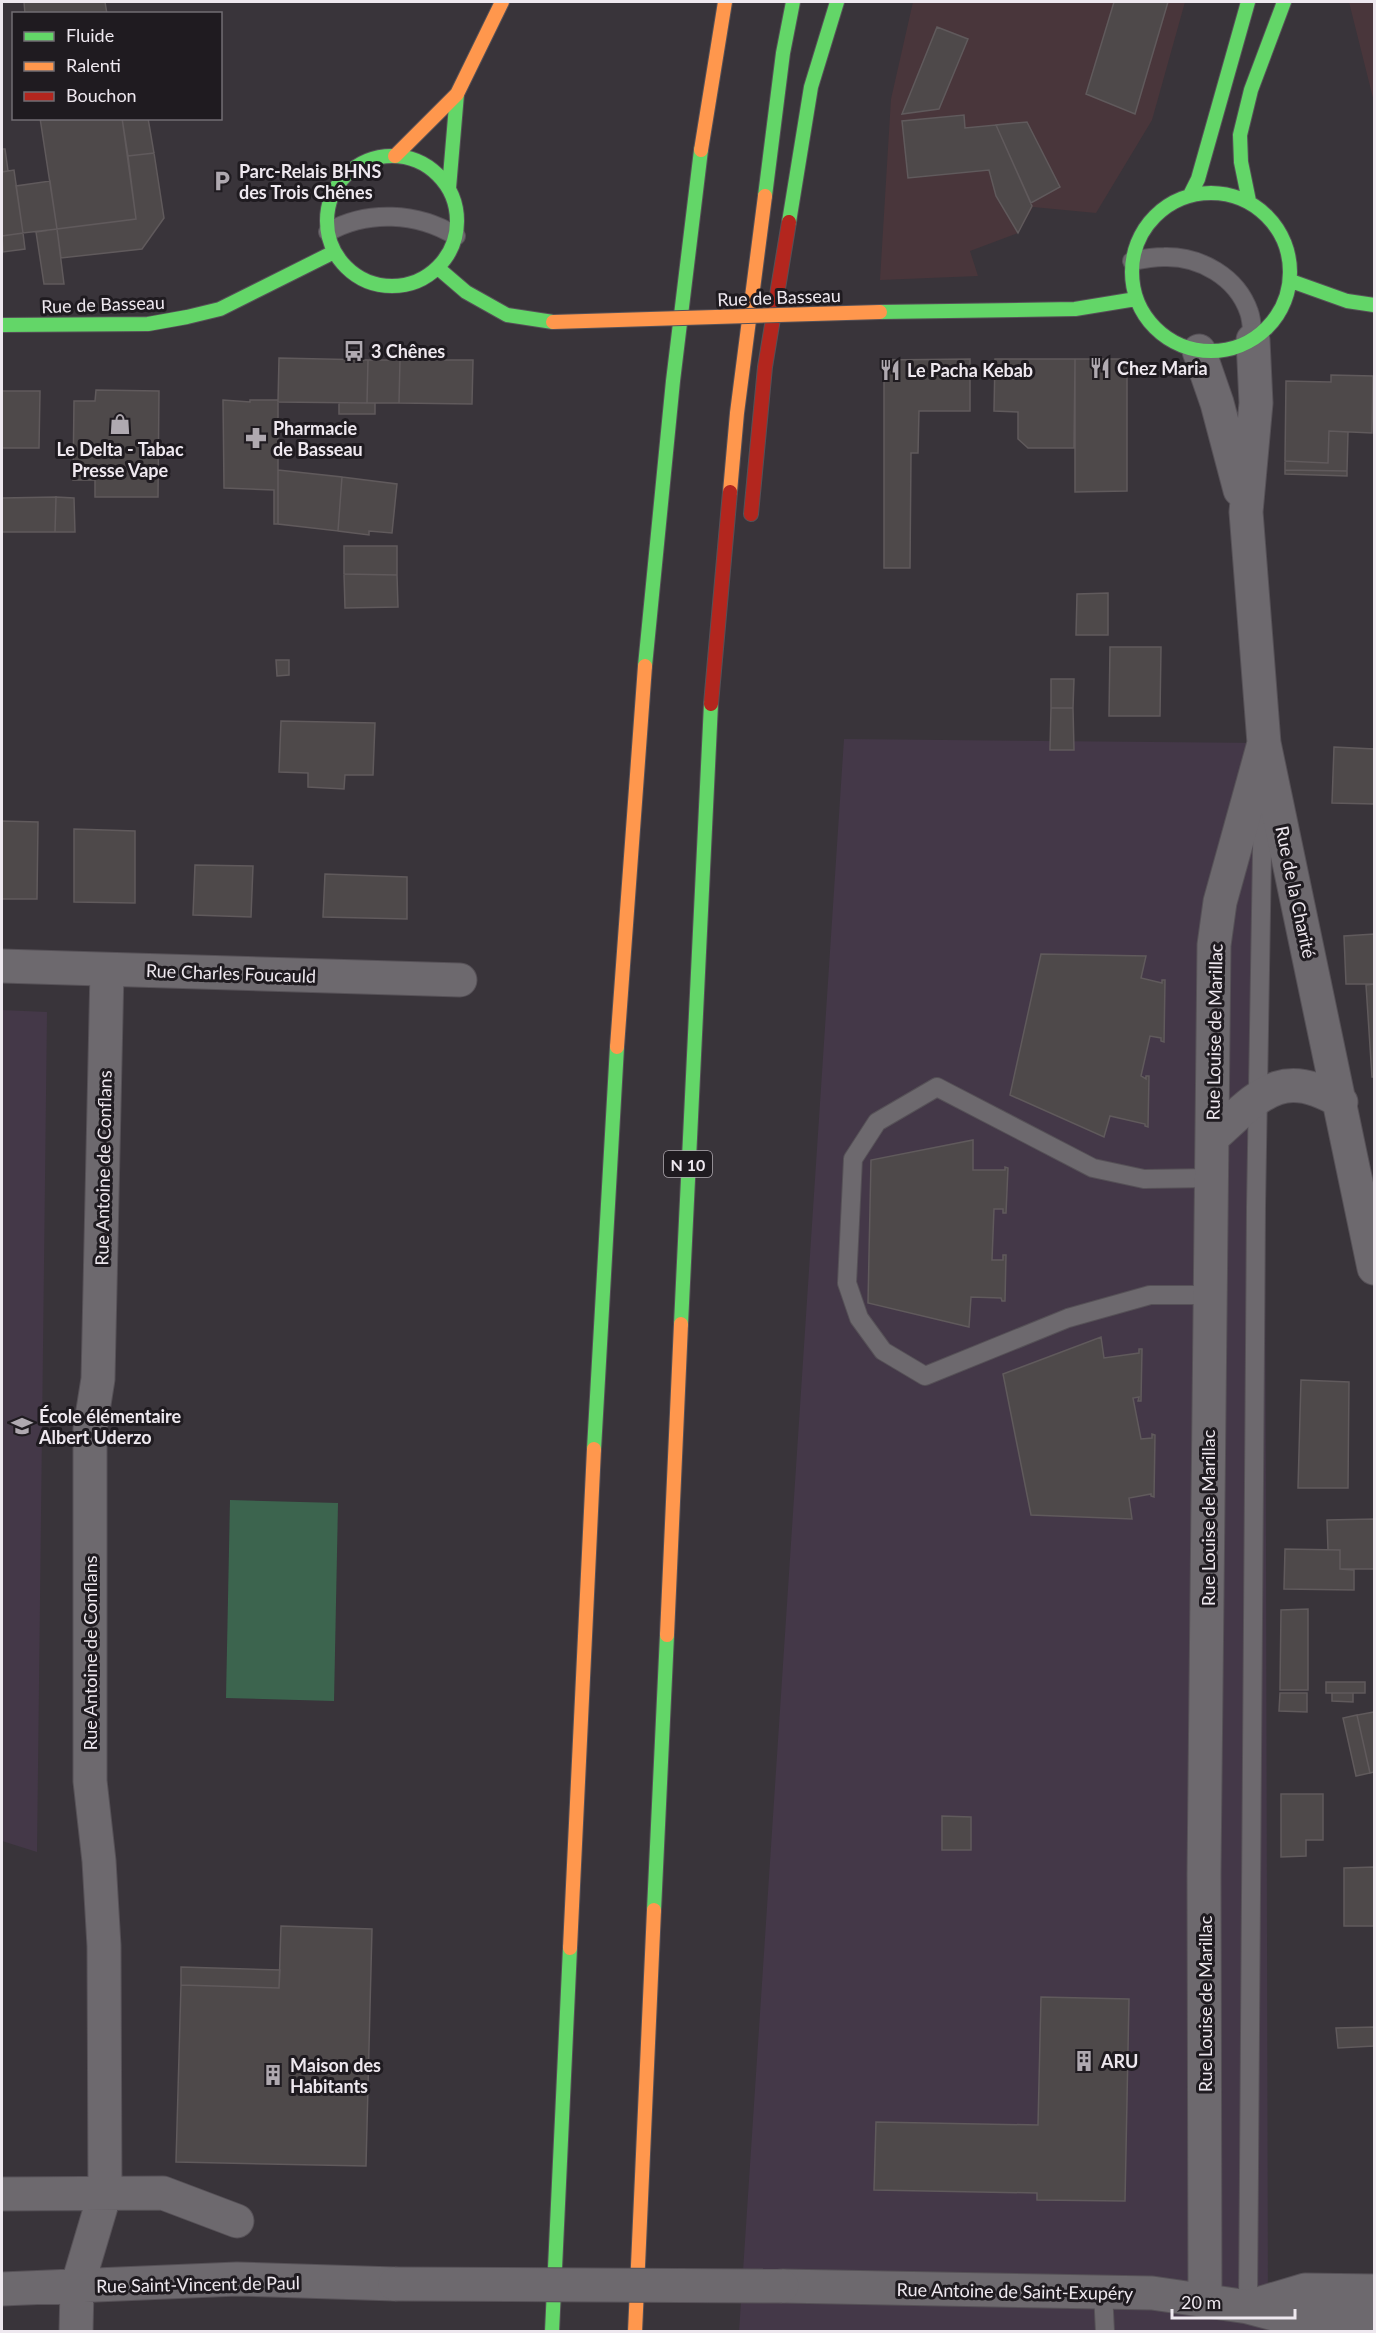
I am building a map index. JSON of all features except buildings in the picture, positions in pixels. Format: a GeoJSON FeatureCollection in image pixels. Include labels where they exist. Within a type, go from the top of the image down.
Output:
{"type":"FeatureCollection","features":[{"type":"Feature","properties":{"kind":"main road"},"geometry":{"type":"LineString","coordinates":[[394,156],[457,94],[502,2]]}},
{"type":"Feature","properties":{"kind":"main road"},"geometry":{"type":"LineString","coordinates":[[552,2331],[610,1137],[636,775],[669,417],[692,225],[724,2]]}},
{"type":"Feature","properties":{"kind":"main road","name":"N 10"},"geometry":{"type":"LineString","coordinates":[[635,2331],[707,744],[737,413],[783,53],[793,2]]}},
{"type":"Feature","properties":{"kind":"main road"},"geometry":{"type":"LineString","coordinates":[[750,527],[765,367],[805,122],[811,87],[837,2]]}},
{"type":"Feature","properties":{"kind":"main road"},"geometry":{"type":"LineString","coordinates":[[1190,195],[1198,179],[1248,2]]}},
{"type":"Feature","properties":{"kind":"main road"},"geometry":{"type":"LineString","coordinates":[[1249,201],[1241,162],[1240,135],[1251,90],[1284,2]]}},
{"type":"Feature","properties":{"kind":"main road"},"geometry":{"type":"LineString","coordinates":[[449,188],[457,94]]}},
{"type":"Feature","properties":{"kind":"main road"},"geometry":{"type":"LineString","coordinates":[[394,156],[416,160],[435,171],[449,188],[456,209],[456,236],[450,251],[438,268],[422,279],[403,286],[382,286],[363,279],[347,268],[334,252],[328,232],[327,213],[333,195],[343,178],[357,166],[375,158],[394,156]]}},
{"type":"Feature","properties":{"kind":"main road"},"geometry":{"type":"LineString","coordinates":[[1222,192],[1249,201],[1268,215],[1282,235],[1290,257],[1291,281],[1284,304],[1272,324],[1253,340],[1227,350],[1199,351],[1173,342],[1151,325],[1136,299],[1131,281],[1131,261],[1138,237],[1152,217],[1172,202],[1190,195],[1222,192]]}},
{"type":"Feature","properties":{"kind":"main road","name":"Rue de Basseau"},"geometry":{"type":"LineString","coordinates":[[2,325],[148,324],[187,317],[220,309],[334,252]]}},
{"type":"Feature","properties":{"kind":"main road","name":"Rue de Basseau"},"geometry":{"type":"LineString","coordinates":[[438,268],[466,292],[507,315],[553,322],[880,312],[1075,309],[1136,299]]}},
{"type":"Feature","properties":{"kind":"main road"},"geometry":{"type":"LineString","coordinates":[[1291,281],[1347,301],[1374,305]]}},
{"type":"Feature","properties":{"kind":"main road"},"geometry":{"type":"LineString","coordinates":[[711,707],[730,640]]}},
{"type":"Feature","properties":{"kind":"street","name":"Rue de la Charité"},"geometry":{"type":"LineString","coordinates":[[1253,340],[1256,403],[1246,512],[1264,743],[1374,1268]]}},
{"type":"Feature","properties":{"kind":"street","name":"Rue de la Charité"},"geometry":{"type":"LineString","coordinates":[[1199,351],[1217,403],[1246,512]]}},
{"type":"Feature","properties":{"kind":"street","name":"Rue Louise de Marillac"},"geometry":{"type":"LineString","coordinates":[[1205,2300],[1204,1874],[1214,945],[1220,902],[1264,743]]}},
{"type":"Feature","properties":{"kind":"street","name":"Rue Charles Foucauld"},"geometry":{"type":"LineString","coordinates":[[2,966],[460,980]]}},
{"type":"Feature","properties":{"kind":"street","name":"Rue Antoine de Conflans"},"geometry":{"type":"LineString","coordinates":[[76,2331],[77,2287],[105,2193],[104,1946],[99,1861],[90,1781],[90,1429],[98,1379],[107,970]]}},
{"type":"Feature","properties":{"kind":"street"},"geometry":{"type":"LineString","coordinates":[[1213,1137],[1258,1097],[1277,1087],[1299,1084],[1325,1092],[1341,1102]]}},
{"type":"Feature","properties":{"kind":"street"},"geometry":{"type":"LineString","coordinates":[[2,2194],[163,2193],[237,2221]]}},
{"type":"Feature","properties":{"kind":"street","name":"Rue Saint-Vincent de Paul"},"geometry":{"type":"LineString","coordinates":[[2,2289],[237,2279],[396,2284],[782,2286]]}},
{"type":"Feature","properties":{"kind":"street","name":"Rue Antoine de Saint-Exupéry"},"geometry":{"type":"LineString","coordinates":[[782,2286],[1152,2294],[1205,2300],[1248,2319],[1305,2322],[1374,2321]]}},
{"type":"Feature","properties":{"kind":"street","name":"Rue Antoine de Saint-Exupéry"},"geometry":{"type":"LineString","coordinates":[[1248,2319],[1305,2290],[1374,2291]]}},
{"type":"Feature","properties":{"kind":"lane"},"geometry":{"type":"LineString","coordinates":[[328,232],[345,223],[390,216],[416,219],[441,227],[456,236]]}},
{"type":"Feature","properties":{"kind":"lane"},"geometry":{"type":"LineString","coordinates":[[1131,261],[1166,257],[1190,260],[1218,271],[1237,289],[1250,313],[1253,340]]}},
{"type":"Feature","properties":{"kind":"lane"},"geometry":{"type":"LineString","coordinates":[[1248,2319],[1258,1097],[1264,743]]}},
{"type":"Feature","properties":{"kind":"lane"},"geometry":{"type":"LineString","coordinates":[[1210,1295],[1150,1295],[1068,1318],[925,1376],[883,1351],[859,1318],[847,1283],[853,1159],[877,1122],[937,1087],[1093,1168],[1144,1179],[1212,1178]]}},
{"type":"Feature","properties":{"kind":"lane"},"geometry":{"type":"LineString","coordinates":[[1103,2292],[1105,2331]]}},
{"type":"Feature","properties":{"kind":"shaded area"},"geometry":{"type":"Polygon","coordinates":[[[913,2],[1185,2],[1152,120],[1096,213],[1033,207],[1018,233],[970,251],[978,276],[880,280],[891,99],[913,2]]]}},
{"type":"Feature","properties":{"kind":"shaded area"},"geometry":{"type":"Polygon","coordinates":[[[1349,2],[1374,2],[1374,102],[1349,2]]]}},
{"type":"Feature","properties":{"kind":"shaded area"},"geometry":{"type":"Polygon","coordinates":[[[844,739],[1264,743],[1268,2331],[739,2332],[844,739]]]}},
{"type":"Feature","properties":{"kind":"shaded area","name":"École élémentaire Albert Uderzo"},"geometry":{"type":"Polygon","coordinates":[[[2,1010],[47,1012],[37,1852],[2,1841],[2,1010]]]}},
{"type":"Feature","properties":{"kind":"green space"},"geometry":{"type":"Polygon","coordinates":[[[230,1500],[338,1503],[334,1701],[226,1698],[230,1500]]]}},
{"type":"Feature","properties":{"kind":"traffic: fast"},"geometry":{"type":"LineString","coordinates":[[765,196],[783,53],[793,2]]}},
{"type":"Feature","properties":{"kind":"traffic: fast"},"geometry":{"type":"LineString","coordinates":[[789,222],[811,87],[837,2]]}},
{"type":"Feature","properties":{"kind":"traffic: fast"},"geometry":{"type":"LineString","coordinates":[[1190,195],[1198,179],[1248,2]]}},
{"type":"Feature","properties":{"kind":"traffic: fast"},"geometry":{"type":"LineString","coordinates":[[1249,201],[1241,162],[1240,135],[1251,90],[1284,2]]}},
{"type":"Feature","properties":{"kind":"traffic: fast"},"geometry":{"type":"LineString","coordinates":[[449,188],[457,94]]}},
{"type":"Feature","properties":{"kind":"traffic: fast"},"geometry":{"type":"LineString","coordinates":[[645,666],[673,381],[701,150]]}},
{"type":"Feature","properties":{"kind":"traffic: fast"},"geometry":{"type":"LineString","coordinates":[[392,156],[417,161],[438,175],[452,196],[457,221],[452,246],[438,267],[417,281],[392,286],[367,281],[346,267],[332,246],[327,221],[332,196],[346,175],[367,161],[392,156]]}},
{"type":"Feature","properties":{"kind":"traffic: fast"},"geometry":{"type":"LineString","coordinates":[[1211,193],[1226,194],[1241,199],[1255,206],[1267,216],[1277,228],[1284,242],[1289,257],[1290,272],[1289,287],[1284,302],[1277,316],[1267,328],[1255,338],[1241,345],[1226,350],[1211,351],[1196,350],[1181,345],[1167,338],[1155,328],[1145,316],[1138,302],[1133,287],[1132,272],[1133,257],[1138,242],[1145,228],[1155,216],[1167,206],[1181,199],[1196,194],[1211,193]]}},
{"type":"Feature","properties":{"kind":"traffic: fast"},"geometry":{"type":"LineString","coordinates":[[2,325],[148,324],[187,317],[220,309],[334,252]]}},
{"type":"Feature","properties":{"kind":"traffic: fast"},"geometry":{"type":"LineString","coordinates":[[438,268],[466,292],[507,315],[553,322]]}},
{"type":"Feature","properties":{"kind":"traffic: fast"},"geometry":{"type":"LineString","coordinates":[[1291,281],[1347,301],[1374,305]]}},
{"type":"Feature","properties":{"kind":"traffic: fast"},"geometry":{"type":"LineString","coordinates":[[880,312],[1075,309],[1136,299]]}},
{"type":"Feature","properties":{"kind":"traffic: fast"},"geometry":{"type":"LineString","coordinates":[[681,1324],[711,704]]}},
{"type":"Feature","properties":{"kind":"traffic: fast"},"geometry":{"type":"LineString","coordinates":[[594,1449],[617,1047]]}},
{"type":"Feature","properties":{"kind":"traffic: fast"},"geometry":{"type":"LineString","coordinates":[[654,1910],[667,1635]]}},
{"type":"Feature","properties":{"kind":"traffic: fast"},"geometry":{"type":"LineString","coordinates":[[552,2332],[570,1948]]}},
{"type":"Feature","properties":{"kind":"traffic: slow"},"geometry":{"type":"LineString","coordinates":[[395,156],[457,94],[502,2]]}},
{"type":"Feature","properties":{"kind":"traffic: slow"},"geometry":{"type":"LineString","coordinates":[[701,150],[725,2]]}},
{"type":"Feature","properties":{"kind":"traffic: slow"},"geometry":{"type":"LineString","coordinates":[[730,492],[737,413],[765,196]]}},
{"type":"Feature","properties":{"kind":"traffic: slow"},"geometry":{"type":"LineString","coordinates":[[553,322],[880,312]]}},
{"type":"Feature","properties":{"kind":"traffic: slow"},"geometry":{"type":"LineString","coordinates":[[617,1047],[645,666]]}},
{"type":"Feature","properties":{"kind":"traffic: slow"},"geometry":{"type":"LineString","coordinates":[[667,1635],[681,1324]]}},
{"type":"Feature","properties":{"kind":"traffic: slow"},"geometry":{"type":"LineString","coordinates":[[570,1948],[594,1449]]}},
{"type":"Feature","properties":{"kind":"traffic: slow"},"geometry":{"type":"LineString","coordinates":[[635,2332],[654,1910]]}},
{"type":"Feature","properties":{"kind":"traffic: jam"},"geometry":{"type":"LineString","coordinates":[[751,514],[765,367],[789,222]]}},
{"type":"Feature","properties":{"kind":"traffic: jam"},"geometry":{"type":"LineString","coordinates":[[711,704],[730,492]]}},
{"type":"Feature","properties":{"kind":"place","name":"Parc-Relais BHNS des Trois Chênes"},"geometry":{"type":"Point","coordinates":[222,181]}},
{"type":"Feature","properties":{"kind":"place","name":"3 Chênes"},"geometry":{"type":"Point","coordinates":[354,351]}},
{"type":"Feature","properties":{"kind":"place","name":"Chez Maria"},"geometry":{"type":"Point","coordinates":[1100,368]}},
{"type":"Feature","properties":{"kind":"place","name":"Le Pacha Kebab"},"geometry":{"type":"Point","coordinates":[890,370]}},
{"type":"Feature","properties":{"kind":"place","name":"Le Delta - Tabac Presse Vape"},"geometry":{"type":"Point","coordinates":[120,424]}},
{"type":"Feature","properties":{"kind":"place","name":"Pharmacie de Basseau"},"geometry":{"type":"Point","coordinates":[256,438]}},
{"type":"Feature","properties":{"kind":"place","name":"École élémentaire Albert Uderzo"},"geometry":{"type":"Point","coordinates":[22,1426]}},
{"type":"Feature","properties":{"kind":"place","name":"ARU"},"geometry":{"type":"Point","coordinates":[1084,2061]}},
{"type":"Feature","properties":{"kind":"place","name":"Maison des Habitants"},"geometry":{"type":"Point","coordinates":[273,2075]}}]}
